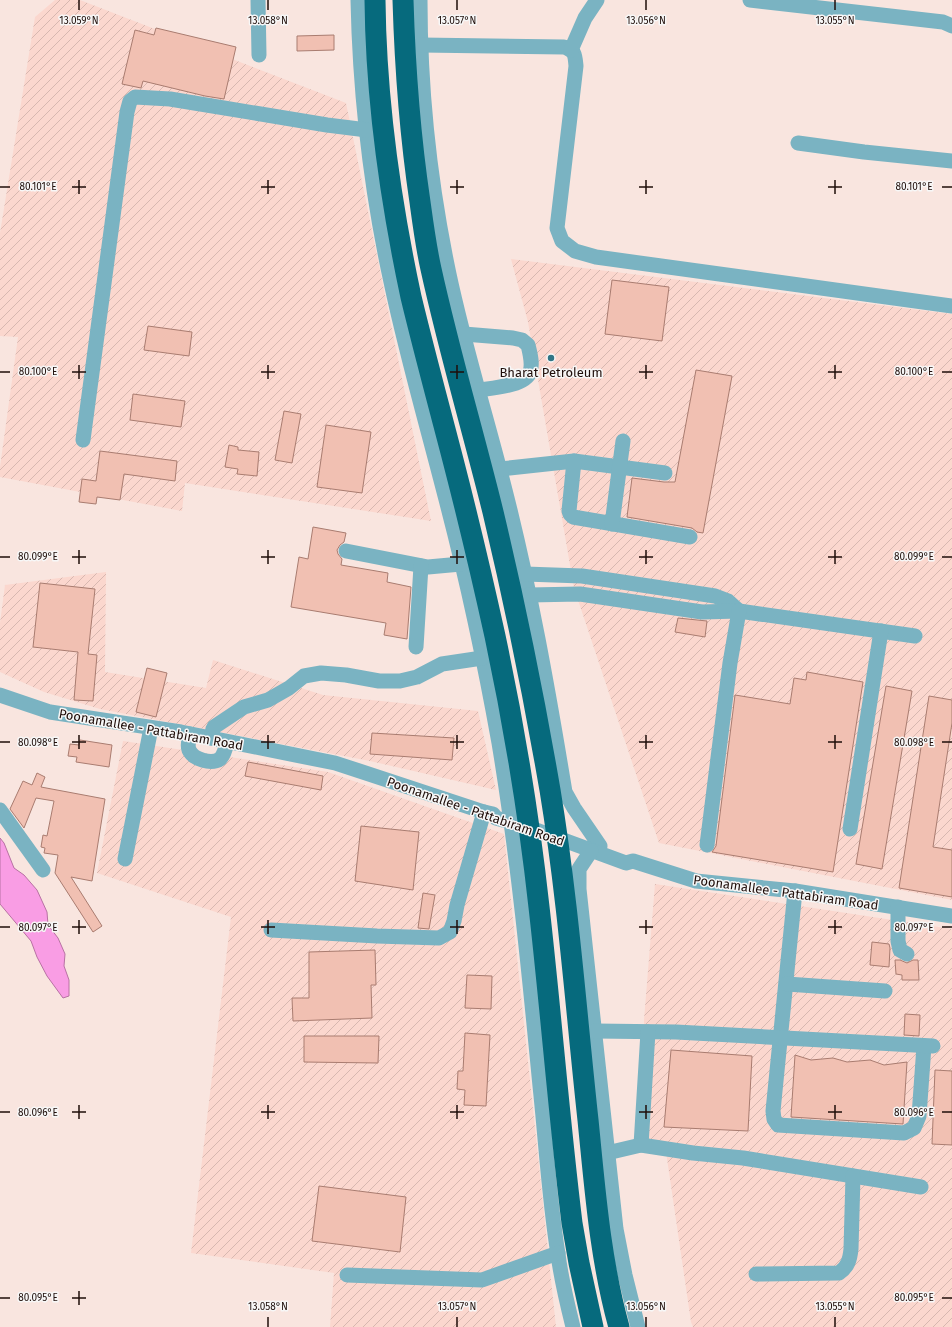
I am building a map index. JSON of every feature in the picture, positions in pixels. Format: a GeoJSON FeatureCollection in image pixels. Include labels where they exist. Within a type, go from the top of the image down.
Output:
{"type":"FeatureCollection","features":[{"type":"Feature","properties":{"kind":"highway"},"geometry":{"type":"LineString","coordinates":[[375,0],[378,77],[382,122],[388,171],[402,249],[418,326],[469,524],[495,637],[522,785],[519,822],[539,907],[568,1192],[579,1263],[593,1327]]}},
{"type":"Feature","properties":{"kind":"highway"},"geometry":{"type":"LineString","coordinates":[[403,0],[408,110],[416,176],[430,266],[494,513],[536,714],[556,835],[563,884],[596,1203],[608,1278],[619,1327]]}},
{"type":"Feature","properties":{"kind":"street"},"geometry":{"type":"LineString","coordinates":[[258,0],[259,55]]}},
{"type":"Feature","properties":{"kind":"street"},"geometry":{"type":"LineString","coordinates":[[358,0],[361,76],[367,130],[378,213],[391,282],[417,392],[445,494],[482,658],[499,744],[519,822],[522,902],[558,1253],[573,1327]]}},
{"type":"Feature","properties":{"kind":"street"},"geometry":{"type":"LineString","coordinates":[[420,0],[421,45],[427,128],[436,201],[449,275],[500,469],[525,574],[565,792],[596,848],[579,869],[563,884]]}},
{"type":"Feature","properties":{"kind":"street"},"geometry":{"type":"LineString","coordinates":[[572,50],[585,18],[597,0]]}},
{"type":"Feature","properties":{"kind":"street"},"geometry":{"type":"LineString","coordinates":[[750,0],[943,22],[952,26]]}},
{"type":"Feature","properties":{"kind":"street"},"geometry":{"type":"LineString","coordinates":[[421,45],[564,47],[572,50],[575,55],[576,66],[557,228],[562,241],[575,251],[596,257],[952,306]]}},
{"type":"Feature","properties":{"kind":"street"},"geometry":{"type":"LineString","coordinates":[[83,440],[125,127],[130,101],[135,98],[170,99],[327,125],[367,130]]}},
{"type":"Feature","properties":{"kind":"street"},"geometry":{"type":"LineString","coordinates":[[798,143],[864,152],[952,161]]}},
{"type":"Feature","properties":{"kind":"street"},"geometry":{"type":"LineString","coordinates":[[464,334],[513,338],[522,340],[528,344],[531,364],[530,373],[525,379],[514,384],[479,390]]}},
{"type":"Feature","properties":{"kind":"street"},"geometry":{"type":"LineString","coordinates":[[612,524],[623,441]]}},
{"type":"Feature","properties":{"kind":"street"},"geometry":{"type":"LineString","coordinates":[[500,469],[574,461],[665,473]]}},
{"type":"Feature","properties":{"kind":"street"},"geometry":{"type":"LineString","coordinates":[[574,461],[569,511],[570,514],[578,518],[690,537]]}},
{"type":"Feature","properties":{"kind":"street"},"geometry":{"type":"LineString","coordinates":[[346,551],[428,567],[461,564]]}},
{"type":"Feature","properties":{"kind":"street"},"geometry":{"type":"LineString","coordinates":[[416,647],[420,566]]}},
{"type":"Feature","properties":{"kind":"street"},"geometry":{"type":"LineString","coordinates":[[525,574],[582,576],[715,596],[728,601],[739,611]]}},
{"type":"Feature","properties":{"kind":"street"},"geometry":{"type":"LineString","coordinates":[[529,595],[580,594],[702,612],[739,611],[915,636]]}},
{"type":"Feature","properties":{"kind":"street"},"geometry":{"type":"LineString","coordinates":[[707,844],[730,663],[739,611]]}},
{"type":"Feature","properties":{"kind":"street"},"geometry":{"type":"LineString","coordinates":[[850,829],[881,631]]}},
{"type":"Feature","properties":{"kind":"street"},"geometry":{"type":"LineString","coordinates":[[211,738],[214,727],[239,709],[268,700],[289,688],[304,676],[321,673],[379,681],[400,681],[417,677],[442,664],[482,658]]}},
{"type":"Feature","properties":{"kind":"street","name":"Poonamallee - Pattabiram Road"},"geometry":{"type":"LineString","coordinates":[[0,695],[50,712],[190,734],[335,763],[488,813],[498,812],[519,822],[556,835],[596,848],[628,855],[633,861],[696,881],[796,891],[952,916]]}},
{"type":"Feature","properties":{"kind":"street"},"geometry":{"type":"LineString","coordinates":[[125,859],[151,728]]}},
{"type":"Feature","properties":{"kind":"street"},"geometry":{"type":"LineString","coordinates":[[190,734],[188,748],[191,754],[201,760],[210,761],[221,758],[227,742]]}},
{"type":"Feature","properties":{"kind":"street"},"geometry":{"type":"LineString","coordinates":[[0,810],[43,870]]}},
{"type":"Feature","properties":{"kind":"street"},"geometry":{"type":"LineString","coordinates":[[271,930],[439,938],[450,932],[454,921],[457,904],[488,813]]}},
{"type":"Feature","properties":{"kind":"street"},"geometry":{"type":"LineString","coordinates":[[579,869],[579,889],[617,1235],[625,1276],[638,1327]]}},
{"type":"Feature","properties":{"kind":"street"},"geometry":{"type":"LineString","coordinates":[[595,1031],[676,1032],[782,1038],[929,1046],[919,1116],[914,1128],[904,1133],[778,1124],[774,1119],[773,1111],[782,1038],[796,891]]}},
{"type":"Feature","properties":{"kind":"street"},"geometry":{"type":"LineString","coordinates":[[898,907],[898,941],[900,950],[907,954]]}},
{"type":"Feature","properties":{"kind":"street"},"geometry":{"type":"LineString","coordinates":[[787,984],[885,991]]}},
{"type":"Feature","properties":{"kind":"street"},"geometry":{"type":"LineString","coordinates":[[641,1145],[648,1032]]}},
{"type":"Feature","properties":{"kind":"street"},"geometry":{"type":"LineString","coordinates":[[607,1153],[641,1145],[693,1153],[743,1158],[921,1187]]}},
{"type":"Feature","properties":{"kind":"street"},"geometry":{"type":"LineString","coordinates":[[756,1274],[839,1273],[844,1270],[849,1261],[851,1249],[853,1176]]}},
{"type":"Feature","properties":{"kind":"street"},"geometry":{"type":"LineString","coordinates":[[346,1274],[482,1280],[558,1253]]}},
{"type":"Feature","properties":{"kind":"shaded area"},"geometry":{"type":"Polygon","coordinates":[[[55,0],[80,0],[346,103],[431,521],[185,483],[182,511],[0,477],[0,467],[18,337],[0,336],[0,233],[35,17],[55,0]]]}},
{"type":"Feature","properties":{"kind":"shaded area"},"geometry":{"type":"Polygon","coordinates":[[[511,259],[952,314],[952,900],[659,843],[574,588],[528,322],[511,259]]]}},
{"type":"Feature","properties":{"kind":"shaded area"},"geometry":{"type":"Polygon","coordinates":[[[106,572],[105,672],[206,688],[213,660],[323,695],[478,711],[496,790],[370,761],[100,709],[44,692],[0,672],[0,623],[5,585],[106,572]]]}},
{"type":"Feature","properties":{"kind":"shaded area"},"geometry":{"type":"Polygon","coordinates":[[[123,741],[328,772],[504,834],[556,1327],[330,1327],[334,1273],[191,1253],[231,917],[97,873],[123,741]]]}},
{"type":"Feature","properties":{"kind":"shaded area"},"geometry":{"type":"Polygon","coordinates":[[[0,838],[4,843],[14,868],[24,875],[37,890],[47,912],[48,925],[58,938],[65,954],[64,966],[69,980],[69,996],[63,998],[47,976],[31,941],[0,904],[0,838]]]}},
{"type":"Feature","properties":{"kind":"shaded area"},"geometry":{"type":"Polygon","coordinates":[[[655,884],[952,929],[952,1327],[693,1327],[691,1322],[665,1145],[644,1137],[644,1020],[655,884]]]}},
{"type":"Feature","properties":{"kind":"building"},"geometry":{"type":"Polygon","coordinates":[[[156,28],[236,47],[224,99],[143,81],[141,88],[122,84],[135,30],[154,35],[156,28]]]}},
{"type":"Feature","properties":{"kind":"building"},"geometry":{"type":"Polygon","coordinates":[[[334,35],[334,50],[297,51],[297,36],[334,35]]]}},
{"type":"Feature","properties":{"kind":"building"},"geometry":{"type":"Polygon","coordinates":[[[612,280],[669,287],[662,341],[605,334],[612,280]]]}},
{"type":"Feature","properties":{"kind":"building"},"geometry":{"type":"Polygon","coordinates":[[[148,326],[192,332],[189,356],[144,350],[148,326]]]}},
{"type":"Feature","properties":{"kind":"building"},"geometry":{"type":"Polygon","coordinates":[[[696,370],[732,376],[703,533],[697,532],[692,528],[627,517],[632,478],[675,482],[696,370]]]}},
{"type":"Feature","properties":{"kind":"building"},"geometry":{"type":"Polygon","coordinates":[[[133,394],[185,401],[181,427],[130,420],[133,394]]]}},
{"type":"Feature","properties":{"kind":"building"},"geometry":{"type":"Polygon","coordinates":[[[284,411],[301,414],[292,463],[275,460],[284,411]]]}},
{"type":"Feature","properties":{"kind":"building"},"geometry":{"type":"Polygon","coordinates":[[[326,425],[371,432],[362,493],[317,487],[326,425]]]}},
{"type":"Feature","properties":{"kind":"building"},"geometry":{"type":"Polygon","coordinates":[[[229,445],[238,447],[238,450],[259,452],[257,476],[237,474],[238,469],[225,467],[229,445]]]}},
{"type":"Feature","properties":{"kind":"building"},"geometry":{"type":"Polygon","coordinates":[[[100,451],[177,461],[175,481],[124,474],[120,500],[97,497],[96,504],[79,502],[82,479],[96,481],[100,451]]]}},
{"type":"Feature","properties":{"kind":"building"},"geometry":{"type":"Polygon","coordinates":[[[313,527],[346,533],[344,542],[337,550],[342,559],[341,565],[388,573],[387,582],[411,587],[407,639],[384,635],[386,623],[291,607],[299,557],[308,559],[313,527]]]}},
{"type":"Feature","properties":{"kind":"building"},"geometry":{"type":"Polygon","coordinates":[[[40,583],[95,589],[88,654],[97,655],[93,701],[74,700],[78,652],[33,647],[40,583]]]}},
{"type":"Feature","properties":{"kind":"building"},"geometry":{"type":"Polygon","coordinates":[[[678,618],[707,621],[705,637],[675,632],[678,618]]]}},
{"type":"Feature","properties":{"kind":"building"},"geometry":{"type":"Polygon","coordinates":[[[147,668],[167,673],[156,717],[136,712],[147,668]]]}},
{"type":"Feature","properties":{"kind":"building"},"geometry":{"type":"Polygon","coordinates":[[[807,672],[863,682],[833,872],[712,852],[716,846],[735,695],[790,704],[794,678],[806,680],[807,672]]]}},
{"type":"Feature","properties":{"kind":"building"},"geometry":{"type":"Polygon","coordinates":[[[886,686],[912,691],[882,869],[856,864],[886,686]]]}},
{"type":"Feature","properties":{"kind":"building"},"geometry":{"type":"Polygon","coordinates":[[[929,696],[952,700],[952,723],[933,847],[952,850],[952,897],[899,888],[929,696]]]}},
{"type":"Feature","properties":{"kind":"building"},"geometry":{"type":"Polygon","coordinates":[[[372,733],[454,738],[452,760],[370,754],[372,733]]]}},
{"type":"Feature","properties":{"kind":"building"},"geometry":{"type":"Polygon","coordinates":[[[80,740],[112,745],[109,767],[76,762],[77,757],[68,756],[70,744],[79,745],[80,740]]]}},
{"type":"Feature","properties":{"kind":"building"},"geometry":{"type":"Polygon","coordinates":[[[248,762],[323,776],[321,790],[245,776],[248,762]]]}},
{"type":"Feature","properties":{"kind":"building"},"geometry":{"type":"Polygon","coordinates":[[[37,773],[45,777],[41,787],[105,799],[92,881],[71,877],[102,926],[93,932],[55,873],[58,855],[44,853],[45,848],[41,847],[43,835],[47,836],[54,801],[36,798],[24,828],[10,809],[23,781],[32,785],[37,773]]]}},
{"type":"Feature","properties":{"kind":"building"},"geometry":{"type":"Polygon","coordinates":[[[361,826],[419,832],[413,890],[355,881],[361,826]]]}},
{"type":"Feature","properties":{"kind":"building"},"geometry":{"type":"Polygon","coordinates":[[[423,893],[435,895],[429,929],[418,928],[423,893]]]}},
{"type":"Feature","properties":{"kind":"building"},"geometry":{"type":"Polygon","coordinates":[[[872,942],[889,944],[889,967],[870,965],[872,942]]]}},
{"type":"Feature","properties":{"kind":"building"},"geometry":{"type":"Polygon","coordinates":[[[375,950],[376,985],[371,985],[372,1018],[293,1021],[292,998],[309,998],[309,952],[375,950]]]}},
{"type":"Feature","properties":{"kind":"building"},"geometry":{"type":"Polygon","coordinates":[[[895,960],[900,960],[907,963],[913,960],[918,960],[919,980],[902,980],[902,975],[896,974],[895,960]]]}},
{"type":"Feature","properties":{"kind":"building"},"geometry":{"type":"Polygon","coordinates":[[[467,975],[492,976],[491,1009],[465,1008],[467,975]]]}},
{"type":"Feature","properties":{"kind":"building"},"geometry":{"type":"Polygon","coordinates":[[[905,1014],[920,1015],[919,1036],[904,1035],[905,1014]]]}},
{"type":"Feature","properties":{"kind":"building"},"geometry":{"type":"Polygon","coordinates":[[[465,1033],[490,1035],[486,1106],[464,1105],[465,1090],[457,1089],[458,1071],[463,1071],[465,1033]]]}},
{"type":"Feature","properties":{"kind":"building"},"geometry":{"type":"Polygon","coordinates":[[[304,1036],[379,1036],[378,1063],[304,1062],[304,1036]]]}},
{"type":"Feature","properties":{"kind":"building"},"geometry":{"type":"Polygon","coordinates":[[[671,1050],[752,1056],[748,1131],[664,1127],[671,1050]]]}},
{"type":"Feature","properties":{"kind":"building"},"geometry":{"type":"Polygon","coordinates":[[[795,1055],[811,1060],[833,1058],[847,1062],[870,1060],[884,1065],[907,1062],[903,1124],[791,1117],[795,1055]]]}},
{"type":"Feature","properties":{"kind":"building"},"geometry":{"type":"Polygon","coordinates":[[[935,1070],[952,1071],[952,1145],[932,1144],[935,1070]]]}},
{"type":"Feature","properties":{"kind":"building"},"geometry":{"type":"Polygon","coordinates":[[[319,1186],[406,1197],[400,1252],[312,1241],[319,1186]]]}},
{"type":"Feature","properties":{"kind":"place","name":"Bharat Petroleum"},"geometry":{"type":"Point","coordinates":[551,358]}}]}
